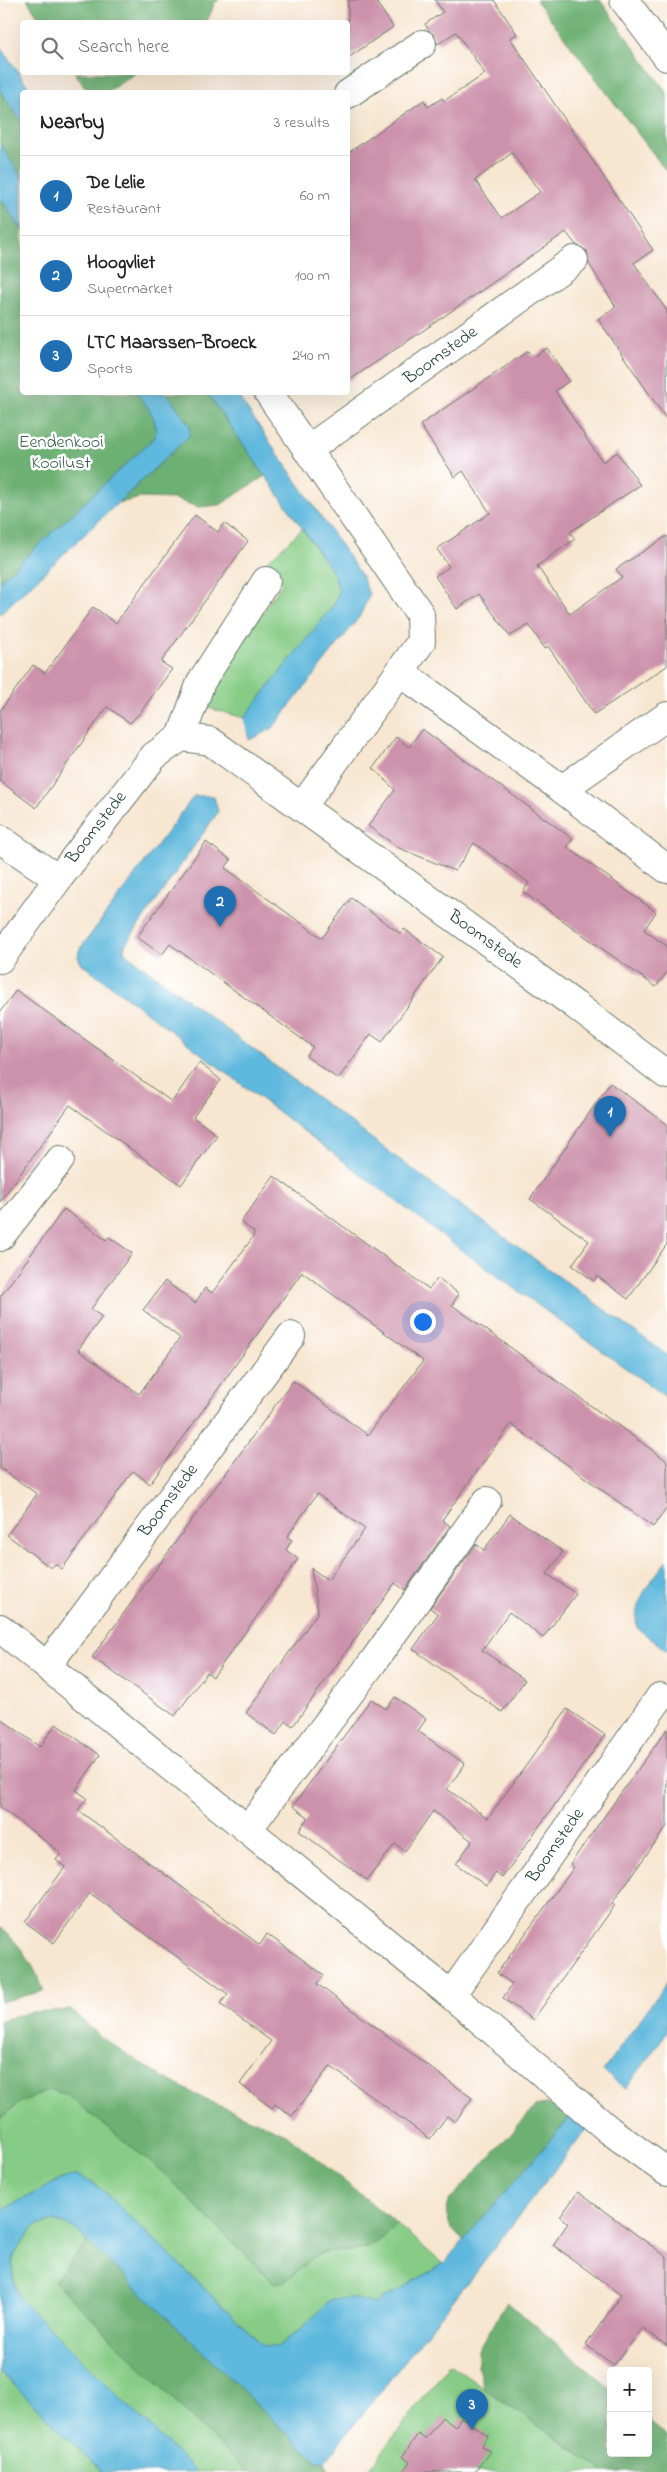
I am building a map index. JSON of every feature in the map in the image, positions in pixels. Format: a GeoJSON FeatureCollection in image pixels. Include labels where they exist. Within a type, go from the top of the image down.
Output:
{"type":"FeatureCollection","features":[{"type":"Feature","properties":{"kind":"street"},"geometry":{"type":"LineString","coordinates":[[624,0],[667,57]]}},
{"type":"Feature","properties":{"kind":"street"},"geometry":{"type":"LineString","coordinates":[[350,93],[422,44]]}},
{"type":"Feature","properties":{"kind":"street","name":"Boomstede"},"geometry":{"type":"LineString","coordinates":[[307,450],[574,260]]}},
{"type":"Feature","properties":{"kind":"street"},"geometry":{"type":"LineString","coordinates":[[270,395],[420,614],[421,642],[302,807]]}},
{"type":"Feature","properties":{"kind":"street"},"geometry":{"type":"LineString","coordinates":[[181,738],[201,682],[266,581]]}},
{"type":"Feature","properties":{"kind":"street"},"geometry":{"type":"LineString","coordinates":[[400,672],[562,789],[667,869]]}},
{"type":"Feature","properties":{"kind":"street"},"geometry":{"type":"LineString","coordinates":[[562,789],[667,716]]}},
{"type":"Feature","properties":{"kind":"street","name":"Boomstede"},"geometry":{"type":"LineString","coordinates":[[0,959],[58,879],[154,756],[181,738],[210,741],[575,1005],[667,1075]]}},
{"type":"Feature","properties":{"kind":"street","name":"Boomstede"},"geometry":{"type":"LineString","coordinates":[[0,839],[58,879]]}},
{"type":"Feature","properties":{"kind":"street"},"geometry":{"type":"LineString","coordinates":[[0,1237],[60,1160]]}},
{"type":"Feature","properties":{"kind":"street","name":"Boomstede"},"geometry":{"type":"LineString","coordinates":[[46,1666],[291,1336]]}},
{"type":"Feature","properties":{"kind":"street"},"geometry":{"type":"LineString","coordinates":[[248,1829],[373,1662],[487,1500]]}},
{"type":"Feature","properties":{"kind":"street"},"geometry":{"type":"LineString","coordinates":[[0,1628],[451,1995],[609,2130],[667,2172]]}},
{"type":"Feature","properties":{"kind":"street","name":"Boomstede"},"geometry":{"type":"LineString","coordinates":[[451,1995],[660,1697]]}},
{"type":"Feature","properties":{"kind":"green space"},"geometry":{"type":"Polygon","coordinates":[[[27,0],[219,0],[215,2],[208,20],[41,20],[27,0]]]}},
{"type":"Feature","properties":{"kind":"green space"},"geometry":{"type":"Polygon","coordinates":[[[536,0],[600,0],[667,93],[667,172],[536,0]]]}},
{"type":"Feature","properties":{"kind":"green space"},"geometry":{"type":"Polygon","coordinates":[[[76,75],[133,75],[110,90],[87,90],[76,75]]]}},
{"type":"Feature","properties":{"kind":"green space"},"geometry":{"type":"Polygon","coordinates":[[[0,90],[20,119],[20,175],[0,144],[0,90]]]}},
{"type":"Feature","properties":{"kind":"green space","name":"Eendenkooi Kooilust"},"geometry":{"type":"Polygon","coordinates":[[[0,197],[20,227],[20,395],[139,395],[154,419],[156,431],[155,437],[0,581],[0,197]]]}},
{"type":"Feature","properties":{"kind":"green space"},"geometry":{"type":"Polygon","coordinates":[[[168,395],[208,395],[265,476],[220,505],[198,507],[174,499],[141,498],[119,503],[189,436],[190,426],[168,395]]]}},
{"type":"Feature","properties":{"kind":"green space"},"geometry":{"type":"Polygon","coordinates":[[[302,529],[333,572],[339,590],[335,603],[244,718],[208,708],[204,695],[282,584],[262,566],[302,529]]]}},
{"type":"Feature","properties":{"kind":"green space"},"geometry":{"type":"Polygon","coordinates":[[[0,1927],[26,1956],[44,1991],[0,2002],[0,1927]]]}},
{"type":"Feature","properties":{"kind":"green space"},"geometry":{"type":"Polygon","coordinates":[[[71,2010],[100,2036],[149,2069],[206,2100],[286,2134],[397,2224],[370,2246],[353,2251],[331,2251],[320,2254],[309,2261],[292,2277],[274,2283],[158,2168],[66,2094],[49,2090],[21,2102],[0,2118],[0,2021],[30,2012],[71,2010]]]}},
{"type":"Feature","properties":{"kind":"green space"},"geometry":{"type":"Polygon","coordinates":[[[49,2090],[66,2094],[158,2168],[274,2283],[292,2277],[309,2261],[320,2254],[331,2251],[353,2251],[370,2246],[397,2224],[443,2264],[375,2304],[353,2298],[300,2330],[277,2348],[264,2346],[99,2187],[77,2175],[62,2179],[0,2211],[0,2118],[21,2102],[49,2090]]]}},
{"type":"Feature","properties":{"kind":"green space"},"geometry":{"type":"Polygon","coordinates":[[[545,2104],[554,2106],[571,2116],[464,2241],[455,2232],[448,2220],[448,2202],[535,2107],[545,2104]]]}},
{"type":"Feature","properties":{"kind":"green space"},"geometry":{"type":"Polygon","coordinates":[[[55,2221],[74,2228],[88,2241],[54,2281],[247,2472],[196,2472],[20,2300],[12,2267],[16,2252],[36,2225],[55,2221]]]}},
{"type":"Feature","properties":{"kind":"green space"},"geometry":{"type":"Polygon","coordinates":[[[88,2241],[316,2461],[325,2461],[329,2472],[247,2472],[54,2281],[88,2241]]]}},
{"type":"Feature","properties":{"kind":"green space"},"geometry":{"type":"Polygon","coordinates":[[[507,2302],[607,2386],[607,2457],[652,2457],[652,2424],[667,2436],[667,2472],[605,2472],[484,2388],[478,2368],[478,2350],[507,2302]]]}},
{"type":"Feature","properties":{"kind":"green space"},"geometry":{"type":"Polygon","coordinates":[[[449,2364],[605,2472],[367,2472],[449,2364]]]}},
{"type":"Feature","properties":{"kind":"green space"},"geometry":{"type":"Polygon","coordinates":[[[0,2371],[102,2472],[0,2472],[0,2371]]]}},
{"type":"Feature","properties":{"kind":"water"},"geometry":{"type":"Polygon","coordinates":[[[0,46],[31,90],[20,90],[20,119],[0,90],[0,46]]]}},
{"type":"Feature","properties":{"kind":"water"},"geometry":{"type":"Polygon","coordinates":[[[0,144],[20,175],[20,227],[0,197],[0,144]]]}},
{"type":"Feature","properties":{"kind":"water"},"geometry":{"type":"Polygon","coordinates":[[[138,395],[168,395],[190,426],[189,436],[0,614],[0,581],[155,437],[154,419],[138,395]]]}},
{"type":"Feature","properties":{"kind":"water"},"geometry":{"type":"Polygon","coordinates":[[[208,395],[237,395],[362,576],[369,595],[360,616],[272,729],[249,740],[244,718],[335,603],[339,590],[333,572],[208,395]]]}},
{"type":"Feature","properties":{"kind":"water"},"geometry":{"type":"Polygon","coordinates":[[[194,796],[214,796],[218,812],[125,945],[124,952],[445,1194],[667,1355],[667,1398],[457,1247],[81,963],[78,957],[79,950],[194,796]]]}},
{"type":"Feature","properties":{"kind":"water"},"geometry":{"type":"Polygon","coordinates":[[[667,1560],[667,1651],[637,1628],[636,1618],[637,1609],[644,1591],[667,1560]]]}},
{"type":"Feature","properties":{"kind":"water"},"geometry":{"type":"Polygon","coordinates":[[[667,1982],[667,2032],[626,2089],[603,2071],[667,1982]]]}},
{"type":"Feature","properties":{"kind":"water"},"geometry":{"type":"Polygon","coordinates":[[[571,2116],[587,2128],[467,2283],[325,2461],[316,2461],[74,2228],[55,2221],[36,2225],[16,2252],[12,2267],[20,2299],[196,2472],[102,2472],[0,2371],[0,2211],[62,2179],[77,2175],[99,2187],[264,2346],[277,2347],[300,2330],[331,2299],[353,2298],[375,2304],[443,2264],[571,2116]]]}},
{"type":"Feature","properties":{"kind":"building"},"geometry":{"type":"Polygon","coordinates":[[[348,0],[375,0],[393,27],[350,57],[350,20],[348,20],[348,0]]]}},
{"type":"Feature","properties":{"kind":"building"},"geometry":{"type":"Polygon","coordinates":[[[435,0],[494,0],[517,34],[510,38],[653,250],[634,263],[667,311],[667,420],[598,319],[616,307],[589,264],[587,251],[576,245],[566,232],[350,380],[350,152],[424,100],[428,107],[442,98],[444,101],[485,74],[456,32],[438,44],[425,24],[443,12],[435,0]],[[512,153],[475,180],[502,218],[540,192],[512,153]]]}},
{"type":"Feature","properties":{"kind":"building"},"geometry":{"type":"Polygon","coordinates":[[[547,348],[569,381],[555,391],[590,444],[603,462],[617,452],[640,485],[570,532],[575,539],[537,566],[570,614],[622,577],[616,569],[667,536],[667,666],[594,714],[548,646],[545,649],[529,625],[510,636],[479,594],[457,609],[435,576],[449,567],[437,549],[490,513],[463,471],[455,477],[420,425],[528,351],[533,357],[547,348]]]}},
{"type":"Feature","properties":{"kind":"building"},"geometry":{"type":"Polygon","coordinates":[[[195,515],[218,532],[224,523],[248,541],[161,662],[172,669],[140,713],[130,723],[107,707],[36,808],[0,781],[0,711],[33,665],[45,673],[93,607],[116,623],[195,515]]]}},
{"type":"Feature","properties":{"kind":"building"},"geometry":{"type":"Polygon","coordinates":[[[422,729],[573,839],[567,847],[656,912],[644,930],[667,946],[667,972],[656,987],[523,892],[529,883],[474,843],[455,871],[399,848],[368,826],[395,790],[373,768],[396,737],[409,747],[422,729]]]}},
{"type":"Feature","properties":{"kind":"building"},"geometry":{"type":"Polygon","coordinates":[[[206,842],[231,860],[225,868],[322,938],[351,898],[401,934],[404,929],[443,957],[382,1042],[371,1034],[338,1079],[306,1056],[313,1047],[170,944],[162,955],[137,937],[206,842]]]}},
{"type":"Feature","properties":{"kind":"building"},"geometry":{"type":"Polygon","coordinates":[[[16,990],[172,1102],[199,1063],[221,1080],[193,1117],[217,1135],[181,1185],[70,1105],[0,1202],[0,1012],[16,990]]]}},
{"type":"Feature","properties":{"kind":"building"},"geometry":{"type":"Polygon","coordinates":[[[610,1083],[667,1124],[667,1244],[628,1299],[597,1276],[594,1281],[572,1265],[589,1241],[530,1199],[610,1083]]]}},
{"type":"Feature","properties":{"kind":"building"},"geometry":{"type":"Polygon","coordinates":[[[274,1176],[429,1289],[438,1278],[459,1294],[452,1305],[667,1461],[667,1508],[653,1527],[511,1424],[442,1520],[450,1526],[405,1590],[395,1583],[293,1726],[286,1721],[276,1735],[246,1713],[318,1612],[311,1568],[328,1580],[365,1529],[317,1494],[287,1537],[292,1540],[286,1550],[298,1559],[213,1677],[207,1672],[175,1716],[92,1657],[293,1381],[368,1435],[423,1361],[302,1272],[150,1484],[133,1471],[62,1569],[55,1564],[51,1568],[7,1535],[37,1494],[0,1468],[0,1297],[64,1209],[106,1240],[109,1237],[132,1253],[91,1309],[102,1317],[78,1350],[139,1394],[180,1338],[143,1310],[165,1281],[195,1303],[205,1288],[212,1293],[253,1237],[254,1232],[241,1222],[274,1176]]]}},
{"type":"Feature","properties":{"kind":"building"},"geometry":{"type":"Polygon","coordinates":[[[510,1514],[563,1552],[547,1574],[576,1594],[543,1638],[509,1612],[482,1650],[525,1680],[502,1712],[413,1649],[438,1614],[430,1608],[476,1544],[484,1550],[510,1514]]]}},
{"type":"Feature","properties":{"kind":"building"},"geometry":{"type":"Polygon","coordinates":[[[395,1697],[426,1719],[418,1731],[465,1764],[447,1789],[488,1818],[567,1709],[605,1735],[502,1878],[496,1873],[486,1886],[456,1864],[472,1841],[433,1811],[405,1851],[395,1844],[367,1880],[299,1831],[308,1817],[293,1806],[371,1699],[386,1709],[395,1697]]]}},
{"type":"Feature","properties":{"kind":"building"},"geometry":{"type":"Polygon","coordinates":[[[0,1718],[40,1747],[56,1724],[100,1755],[76,1790],[87,1798],[78,1810],[260,1945],[267,1934],[324,1975],[317,1984],[472,2098],[455,2122],[447,2116],[430,2139],[330,2066],[292,2116],[275,2104],[272,2108],[240,2084],[271,2041],[220,2004],[228,1994],[90,1893],[54,1943],[25,1922],[65,1867],[56,1860],[61,1853],[0,1807],[0,1718]]]}},
{"type":"Feature","properties":{"kind":"building"},"geometry":{"type":"Polygon","coordinates":[[[667,1729],[667,1826],[612,1903],[615,1905],[533,2020],[503,1998],[512,1984],[497,1973],[574,1867],[570,1864],[667,1729]]]}},
{"type":"Feature","properties":{"kind":"building"},"geometry":{"type":"Polygon","coordinates":[[[578,2192],[667,2257],[667,2346],[643,2328],[614,2365],[586,2345],[621,2295],[553,2245],[568,2223],[560,2217],[578,2192]]]}},
{"type":"Feature","properties":{"kind":"building"},"geometry":{"type":"Polygon","coordinates":[[[442,2417],[455,2427],[461,2417],[488,2436],[481,2446],[490,2451],[475,2472],[402,2472],[410,2462],[402,2457],[418,2434],[425,2439],[442,2417]]]}},
{"type":"Feature","properties":{"kind":"place","name":"Hoogvliet"},"geometry":{"type":"Point","coordinates":[220,927]}},
{"type":"Feature","properties":{"kind":"place","name":"De Lelie"},"geometry":{"type":"Point","coordinates":[610,1137]}},
{"type":"Feature","properties":{"kind":"place","name":"LTC Maarssen-Broeck"},"geometry":{"type":"Point","coordinates":[472,2430]}}]}
